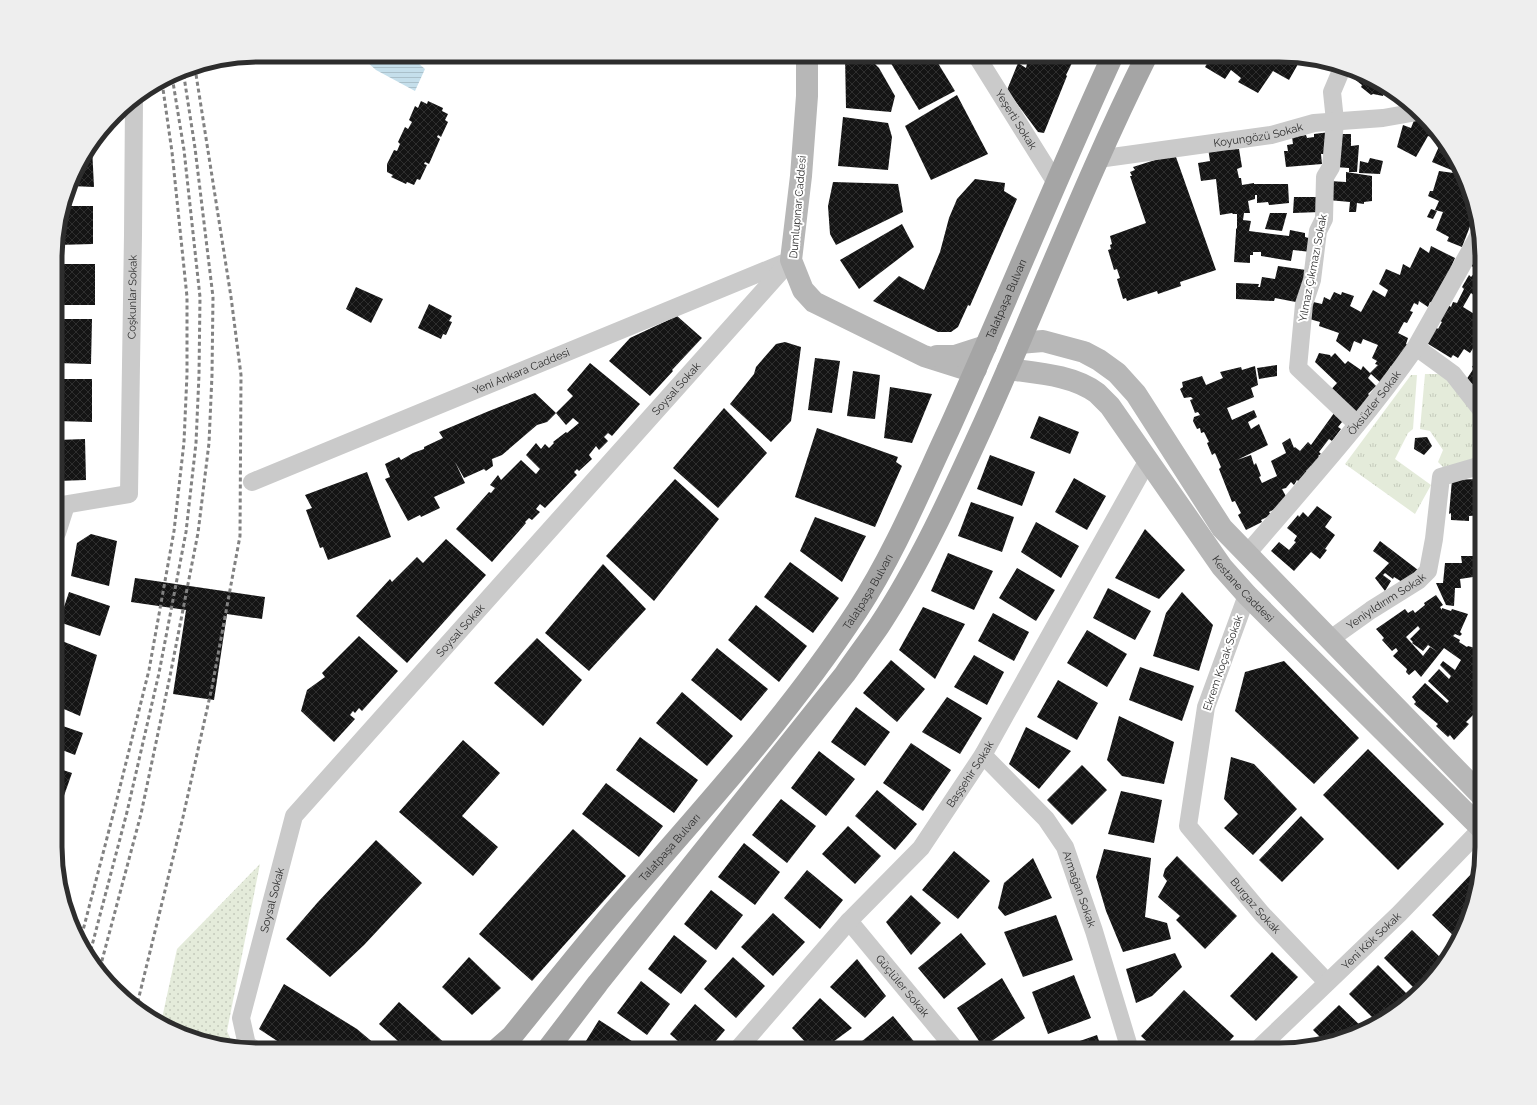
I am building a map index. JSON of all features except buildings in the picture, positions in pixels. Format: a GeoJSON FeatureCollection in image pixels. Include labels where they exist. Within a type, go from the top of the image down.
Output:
{"type":"FeatureCollection","features":[{"type":"Feature","properties":{"kind":"main road","name":"Dumlupınar Caddesi"},"geometry":{"type":"LineString","coordinates":[[807,62],[807,96],[801,176],[791,260],[802,290],[814,302],[924,356],[962,368],[976,369]]}},
{"type":"Feature","properties":{"kind":"main road","name":"Talatpaşa Bulvarı"},"geometry":{"type":"LineString","coordinates":[[504,1043],[512,1036],[613,913],[684,832],[776,722],[826,655],[857,610],[895,545],[976,369],[1110,62]]}},
{"type":"Feature","properties":{"kind":"main road"},"geometry":{"type":"LineString","coordinates":[[552,1043],[603,977],[845,674],[879,626],[902,589],[966,462],[1008,369],[1098,159],[1143,62]]}},
{"type":"Feature","properties":{"kind":"main road"},"geometry":{"type":"LineString","coordinates":[[986,346],[1043,341],[1084,352],[1100,360],[1117,373],[1136,394],[1222,528],[1246,555],[1475,789]]}},
{"type":"Feature","properties":{"kind":"main road","name":"Dumlupınar Caddesi"},"geometry":{"type":"LineString","coordinates":[[924,356],[955,356],[986,346]]}},
{"type":"Feature","properties":{"kind":"main road"},"geometry":{"type":"LineString","coordinates":[[976,369],[1008,369]]}},
{"type":"Feature","properties":{"kind":"main road","name":"Kestane Caddesi"},"geometry":{"type":"LineString","coordinates":[[1008,369],[1060,377],[1078,383],[1096,392],[1110,406],[1222,567],[1247,594],[1475,822]]}},
{"type":"Feature","properties":{"kind":"street","name":"Yeşerti Sokak"},"geometry":{"type":"LineString","coordinates":[[980,62],[1056,183]]}},
{"type":"Feature","properties":{"kind":"street","name":"Yılmaz Çıkmazı Sokak"},"geometry":{"type":"LineString","coordinates":[[1341,72],[1332,92],[1335,121],[1331,167],[1325,178],[1324,219],[1318,231],[1312,280],[1304,304],[1298,368],[1357,424]]}},
{"type":"Feature","properties":{"kind":"street","name":"Coşkunlar Sokak"},"geometry":{"type":"LineString","coordinates":[[62,506],[129,494],[134,107]]}},
{"type":"Feature","properties":{"kind":"street","name":"Koyungözü Sokak"},"geometry":{"type":"LineString","coordinates":[[1098,159],[1271,135],[1314,123],[1383,118],[1411,113]]}},
{"type":"Feature","properties":{"kind":"street","name":"Öksüzler Sokak"},"geometry":{"type":"LineString","coordinates":[[1246,555],[1357,424],[1416,347],[1475,249]]}},
{"type":"Feature","properties":{"kind":"street","name":"Yeni Ankara Caddesi"},"geometry":{"type":"LineString","coordinates":[[252,482],[791,260]]}},
{"type":"Feature","properties":{"kind":"street","name":"Soysal Sokak"},"geometry":{"type":"LineString","coordinates":[[247,1043],[241,1018],[294,816],[791,260]]}},
{"type":"Feature","properties":{"kind":"street"},"geometry":{"type":"LineString","coordinates":[[1416,347],[1453,374],[1475,402]]}},
{"type":"Feature","properties":{"kind":"street","name":"Başşehir Sokak"},"geometry":{"type":"LineString","coordinates":[[742,1043],[849,921],[921,848],[983,755],[1148,460]]}},
{"type":"Feature","properties":{"kind":"street","name":"Yeniyıldırım Sokak"},"geometry":{"type":"LineString","coordinates":[[1330,640],[1371,610],[1419,580],[1428,571],[1434,539],[1441,477],[1475,467]]}},
{"type":"Feature","properties":{"kind":"street","name":"Ekrem Koçak Sokak"},"geometry":{"type":"LineString","coordinates":[[1188,826],[1206,707],[1247,594]]}},
{"type":"Feature","properties":{"kind":"street","name":"Armağan Sokak"},"geometry":{"type":"LineString","coordinates":[[983,755],[1046,819],[1065,847],[1094,931],[1128,1043]]}},
{"type":"Feature","properties":{"kind":"street","name":"Burgaz Sokak"},"geometry":{"type":"LineString","coordinates":[[1188,826],[1262,914],[1327,982]]}},
{"type":"Feature","properties":{"kind":"street","name":"Yeni Kök Sokak"},"geometry":{"type":"LineString","coordinates":[[1264,1043],[1399,914],[1475,836]]}},
{"type":"Feature","properties":{"kind":"street","name":"Güçlüler Sokak"},"geometry":{"type":"LineString","coordinates":[[849,921],[950,1043]]}},
{"type":"Feature","properties":{"kind":"green space"},"geometry":{"type":"Polygon","coordinates":[[[1425,374],[1446,374],[1475,411],[1475,460],[1445,469],[1438,462],[1443,450],[1430,431],[1420,429],[1425,374]]]}},
{"type":"Feature","properties":{"kind":"green space"},"geometry":{"type":"Polygon","coordinates":[[[1411,375],[1417,375],[1413,429],[1408,433],[1395,459],[1431,485],[1415,514],[1345,464],[1411,375]]]}},
{"type":"Feature","properties":{"kind":"green space"},"geometry":{"type":"Polygon","coordinates":[[[260,864],[227,1031],[231,1041],[195,1033],[162,1018],[177,949],[260,864]]]}},
{"type":"Feature","properties":{"kind":"water"},"geometry":{"type":"Polygon","coordinates":[[[367,62],[418,62],[425,69],[415,91],[376,70],[367,62]]]}},
{"type":"Feature","properties":{"kind":"railway"},"geometry":{"type":"LineString","coordinates":[[138,1001],[183,817],[212,687],[240,536],[241,375],[231,297],[196,72]]}},
{"type":"Feature","properties":{"kind":"railway"},"geometry":{"type":"LineString","coordinates":[[101,964],[141,814],[170,676],[198,533],[209,443],[213,297],[195,148],[184,77]]}},
{"type":"Feature","properties":{"kind":"railway"},"geometry":{"type":"LineString","coordinates":[[91,950],[127,812],[159,673],[186,532],[196,443],[200,297],[184,150],[173,81]]}},
{"type":"Feature","properties":{"kind":"railway"},"geometry":{"type":"LineString","coordinates":[[82,934],[149,670],[174,531],[184,442],[187,374],[187,297],[172,152],[163,87]]}}]}
